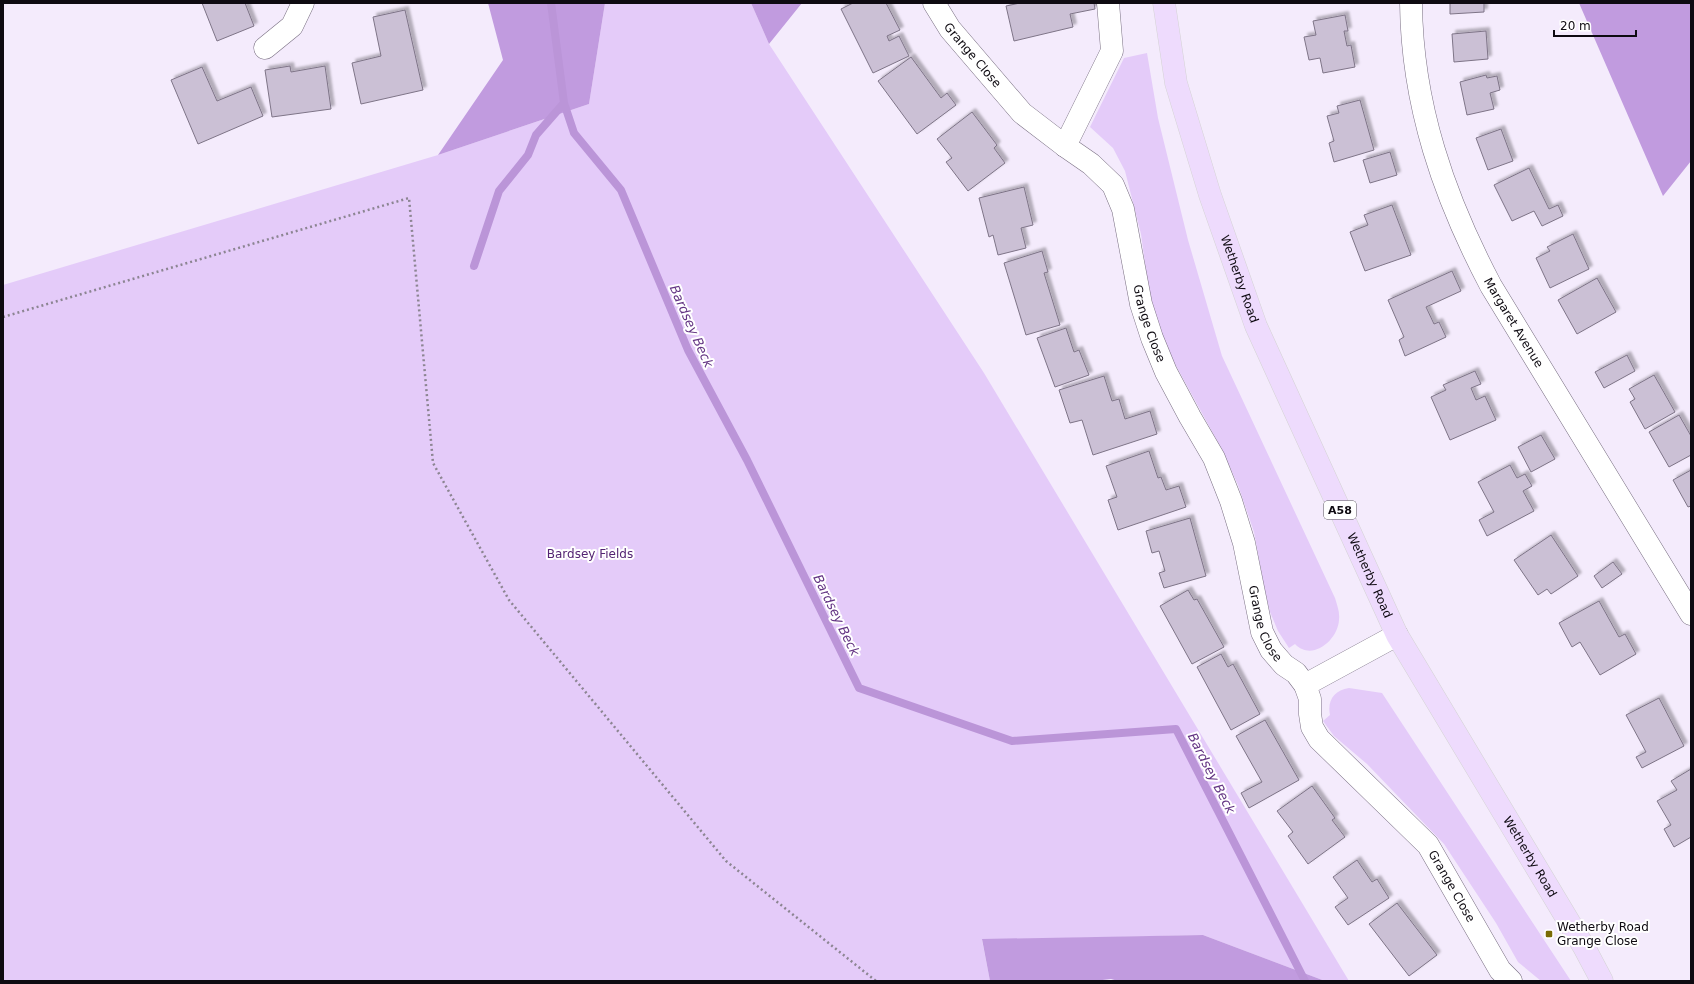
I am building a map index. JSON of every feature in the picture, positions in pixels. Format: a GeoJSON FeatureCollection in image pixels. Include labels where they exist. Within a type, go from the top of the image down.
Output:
{"type":"FeatureCollection","features":[{"type":"Feature","properties":{"kind":"main road","name":"Wetherby Road"},"geometry":{"type":"LineString","coordinates":[[1164,3],[1176,83],[1210,195],[1256,326],[1397,635],[1584,947],[1602,981]]}},
{"type":"Feature","properties":{"kind":"street"},"geometry":{"type":"LineString","coordinates":[[265,48],[292,26],[303,3]]}},
{"type":"Feature","properties":{"kind":"street","name":"Grange Close"},"geometry":{"type":"LineString","coordinates":[[934,3],[950,29],[1022,113],[1065,146],[1092,164],[1113,184],[1123,209],[1141,304],[1152,338],[1166,372],[1214,458],[1231,501],[1244,544],[1262,632],[1272,650],[1284,665],[1296,673],[1305,685],[1310,699],[1312,727],[1319,739],[1428,845],[1500,970],[1511,981]]}},
{"type":"Feature","properties":{"kind":"street"},"geometry":{"type":"LineString","coordinates":[[1065,146],[1112,51],[1108,3]]}},
{"type":"Feature","properties":{"kind":"street","name":"Margaret Avenue"},"geometry":{"type":"LineString","coordinates":[[1411,3],[1415,65],[1424,111],[1438,164],[1450,201],[1469,244],[1491,286],[1691,614]]}},
{"type":"Feature","properties":{"kind":"street"},"geometry":{"type":"LineString","coordinates":[[1305,685],[1397,635]]}},
{"type":"Feature","properties":{"kind":"path"},"geometry":{"type":"LineString","coordinates":[[3,317],[409,198],[433,463],[509,600],[726,861],[876,981]]}},
{"type":"Feature","properties":{"kind":"green space","name":"Bardsey Fields"},"geometry":{"type":"Polygon","coordinates":[[[605,3],[751,3],[769,44],[984,373],[1349,981],[1325,981],[1203,935],[982,940],[990,981],[3,981],[3,285],[438,155],[589,104],[605,3]]]}},
{"type":"Feature","properties":{"kind":"green space"},"geometry":{"type":"Polygon","coordinates":[[[1147,53],[1158,118],[1188,240],[1222,356],[1335,598],[1339,614],[1338,628],[1329,641],[1316,650],[1309,651],[1302,649],[1295,644],[1289,648],[1278,631],[1270,612],[1265,592],[1254,532],[1238,485],[1221,448],[1174,362],[1156,322],[1147,278],[1141,234],[1125,171],[1113,148],[1090,127],[1124,58],[1147,53]]]}},
{"type":"Feature","properties":{"kind":"green space"},"geometry":{"type":"Polygon","coordinates":[[[1349,688],[1382,693],[1571,981],[1541,981],[1518,962],[1496,923],[1444,844],[1367,764],[1334,736],[1323,721],[1330,715],[1329,710],[1333,697],[1339,691],[1349,688]]]}},
{"type":"Feature","properties":{"kind":"shaded area"},"geometry":{"type":"Polygon","coordinates":[[[488,3],[605,3],[589,104],[438,155],[503,60],[488,3]]]}},
{"type":"Feature","properties":{"kind":"shaded area"},"geometry":{"type":"Polygon","coordinates":[[[751,3],[802,3],[769,44],[751,3]]]}},
{"type":"Feature","properties":{"kind":"shaded area"},"geometry":{"type":"Polygon","coordinates":[[[1579,3],[1691,3],[1691,161],[1663,196],[1579,3]]]}},
{"type":"Feature","properties":{"kind":"shaded area"},"geometry":{"type":"Polygon","coordinates":[[[1203,935],[1325,981],[1118,981],[1111,979],[1094,981],[990,981],[982,939],[1203,935]]]}},
{"type":"Feature","properties":{"kind":"building"},"geometry":{"type":"Polygon","coordinates":[[[202,3],[245,3],[254,26],[217,41],[202,3]]]}},
{"type":"Feature","properties":{"kind":"building"},"geometry":{"type":"Polygon","coordinates":[[[853,3],[886,3],[900,30],[887,36],[889,41],[899,36],[909,56],[873,73],[841,9],[853,3]]]}},
{"type":"Feature","properties":{"kind":"building"},"geometry":{"type":"Polygon","coordinates":[[[1020,3],[1094,3],[1095,9],[1070,14],[1073,27],[1014,41],[1006,6],[1020,3]]]}},
{"type":"Feature","properties":{"kind":"building"},"geometry":{"type":"Polygon","coordinates":[[[1450,3],[1484,3],[1484,12],[1450,14],[1450,3]]]}},
{"type":"Feature","properties":{"kind":"building"},"geometry":{"type":"Polygon","coordinates":[[[405,10],[423,90],[361,104],[352,63],[381,56],[373,17],[405,10]]]}},
{"type":"Feature","properties":{"kind":"building"},"geometry":{"type":"Polygon","coordinates":[[[1345,15],[1348,31],[1344,31],[1347,46],[1351,45],[1355,67],[1323,73],[1320,58],[1309,60],[1304,37],[1316,35],[1313,21],[1345,15]]]}},
{"type":"Feature","properties":{"kind":"building"},"geometry":{"type":"Polygon","coordinates":[[[1486,31],[1488,59],[1454,62],[1452,34],[1486,31]]]}},
{"type":"Feature","properties":{"kind":"building"},"geometry":{"type":"Polygon","coordinates":[[[911,57],[941,98],[947,93],[956,105],[917,134],[878,81],[911,57]]]}},
{"type":"Feature","properties":{"kind":"building"},"geometry":{"type":"Polygon","coordinates":[[[290,66],[291,72],[325,66],[331,109],[272,117],[265,70],[290,66]]]}},
{"type":"Feature","properties":{"kind":"building"},"geometry":{"type":"Polygon","coordinates":[[[202,67],[217,101],[251,87],[263,116],[198,144],[171,80],[202,67]]]}},
{"type":"Feature","properties":{"kind":"building"},"geometry":{"type":"Polygon","coordinates":[[[1486,75],[1487,78],[1497,76],[1500,90],[1490,93],[1494,109],[1467,115],[1460,82],[1486,75]]]}},
{"type":"Feature","properties":{"kind":"building"},"geometry":{"type":"Polygon","coordinates":[[[1360,100],[1374,150],[1334,162],[1329,143],[1334,141],[1327,116],[1339,113],[1337,106],[1360,100]]]}},
{"type":"Feature","properties":{"kind":"building"},"geometry":{"type":"Polygon","coordinates":[[[972,112],[997,145],[994,148],[1005,163],[968,191],[946,162],[952,158],[937,139],[972,112]]]}},
{"type":"Feature","properties":{"kind":"building"},"geometry":{"type":"Polygon","coordinates":[[[1501,129],[1513,161],[1488,170],[1476,138],[1501,129]]]}},
{"type":"Feature","properties":{"kind":"building"},"geometry":{"type":"Polygon","coordinates":[[[1390,152],[1397,175],[1370,183],[1363,160],[1390,152]]]}},
{"type":"Feature","properties":{"kind":"building"},"geometry":{"type":"Polygon","coordinates":[[[1529,168],[1549,209],[1558,205],[1563,216],[1542,226],[1534,211],[1512,221],[1494,185],[1529,168]]]}},
{"type":"Feature","properties":{"kind":"building"},"geometry":{"type":"Polygon","coordinates":[[[1024,187],[1033,225],[1021,228],[1026,248],[998,255],[993,235],[989,237],[979,198],[1024,187]]]}},
{"type":"Feature","properties":{"kind":"building"},"geometry":{"type":"Polygon","coordinates":[[[1392,205],[1411,255],[1365,271],[1350,232],[1368,225],[1364,215],[1392,205]]]}},
{"type":"Feature","properties":{"kind":"building"},"geometry":{"type":"Polygon","coordinates":[[[1573,234],[1589,269],[1550,288],[1536,258],[1550,251],[1547,247],[1573,234]]]}},
{"type":"Feature","properties":{"kind":"building"},"geometry":{"type":"Polygon","coordinates":[[[1042,251],[1048,272],[1044,273],[1060,325],[1026,335],[1004,263],[1042,251]]]}},
{"type":"Feature","properties":{"kind":"building"},"geometry":{"type":"Polygon","coordinates":[[[1452,271],[1461,291],[1426,307],[1434,324],[1439,322],[1446,337],[1405,356],[1399,340],[1404,337],[1388,300],[1452,271]]]}},
{"type":"Feature","properties":{"kind":"building"},"geometry":{"type":"Polygon","coordinates":[[[1597,278],[1616,312],[1577,334],[1558,300],[1597,278]]]}},
{"type":"Feature","properties":{"kind":"building"},"geometry":{"type":"Polygon","coordinates":[[[1066,328],[1074,352],[1079,350],[1089,375],[1055,387],[1037,338],[1066,328]]]}},
{"type":"Feature","properties":{"kind":"building"},"geometry":{"type":"Polygon","coordinates":[[[1627,355],[1635,371],[1604,388],[1595,372],[1627,355]]]}},
{"type":"Feature","properties":{"kind":"building"},"geometry":{"type":"Polygon","coordinates":[[[1475,371],[1481,384],[1471,388],[1476,400],[1485,396],[1496,420],[1450,440],[1431,397],[1446,390],[1443,385],[1475,371]]]}},
{"type":"Feature","properties":{"kind":"building"},"geometry":{"type":"Polygon","coordinates":[[[1654,375],[1675,412],[1645,429],[1630,402],[1635,399],[1629,389],[1654,375]]]}},
{"type":"Feature","properties":{"kind":"building"},"geometry":{"type":"Polygon","coordinates":[[[1104,376],[1112,401],[1119,399],[1125,419],[1150,411],[1157,434],[1093,455],[1082,420],[1070,423],[1059,390],[1104,376]]]}},
{"type":"Feature","properties":{"kind":"building"},"geometry":{"type":"Polygon","coordinates":[[[1679,415],[1691,436],[1691,455],[1669,467],[1649,432],[1679,415]]]}},
{"type":"Feature","properties":{"kind":"building"},"geometry":{"type":"Polygon","coordinates":[[[1541,435],[1555,459],[1531,472],[1518,447],[1541,435]]]}},
{"type":"Feature","properties":{"kind":"building"},"geometry":{"type":"Polygon","coordinates":[[[1149,451],[1158,478],[1161,477],[1166,490],[1179,486],[1186,507],[1118,530],[1108,500],[1117,497],[1106,466],[1149,451]]]}},
{"type":"Feature","properties":{"kind":"building"},"geometry":{"type":"Polygon","coordinates":[[[1510,465],[1517,478],[1525,474],[1532,486],[1523,491],[1534,511],[1487,536],[1479,520],[1494,512],[1478,482],[1510,465]]]}},
{"type":"Feature","properties":{"kind":"building"},"geometry":{"type":"Polygon","coordinates":[[[1691,470],[1691,506],[1688,507],[1673,480],[1691,470]]]}},
{"type":"Feature","properties":{"kind":"building"},"geometry":{"type":"Polygon","coordinates":[[[1190,518],[1206,576],[1164,588],[1159,573],[1165,571],[1159,551],[1152,553],[1146,531],[1190,518]]]}},
{"type":"Feature","properties":{"kind":"building"},"geometry":{"type":"Polygon","coordinates":[[[1551,535],[1578,576],[1551,594],[1547,589],[1538,595],[1514,560],[1551,535]]]}},
{"type":"Feature","properties":{"kind":"building"},"geometry":{"type":"Polygon","coordinates":[[[1613,562],[1622,574],[1602,588],[1594,576],[1613,562]]]}},
{"type":"Feature","properties":{"kind":"building"},"geometry":{"type":"Polygon","coordinates":[[[1188,590],[1194,600],[1197,599],[1224,647],[1192,664],[1160,606],[1188,590]]]}},
{"type":"Feature","properties":{"kind":"building"},"geometry":{"type":"Polygon","coordinates":[[[1599,601],[1619,637],[1625,634],[1636,654],[1600,675],[1580,642],[1572,647],[1559,623],[1599,601]]]}},
{"type":"Feature","properties":{"kind":"building"},"geometry":{"type":"Polygon","coordinates":[[[1221,654],[1228,667],[1233,664],[1260,714],[1231,730],[1197,667],[1221,654]]]}},
{"type":"Feature","properties":{"kind":"building"},"geometry":{"type":"Polygon","coordinates":[[[1659,698],[1684,746],[1642,768],[1636,757],[1646,752],[1626,715],[1659,698]]]}},
{"type":"Feature","properties":{"kind":"building"},"geometry":{"type":"Polygon","coordinates":[[[1265,720],[1299,780],[1249,808],[1241,793],[1262,782],[1236,736],[1265,720]]]}},
{"type":"Feature","properties":{"kind":"building"},"geometry":{"type":"Polygon","coordinates":[[[1691,769],[1691,837],[1674,847],[1664,829],[1671,825],[1657,801],[1677,790],[1671,781],[1691,769]]]}},
{"type":"Feature","properties":{"kind":"building"},"geometry":{"type":"Polygon","coordinates":[[[1312,786],[1335,818],[1332,820],[1345,837],[1308,864],[1288,836],[1293,832],[1277,811],[1312,786]]]}},
{"type":"Feature","properties":{"kind":"building"},"geometry":{"type":"Polygon","coordinates":[[[1357,860],[1372,882],[1377,879],[1389,898],[1348,925],[1335,907],[1348,898],[1333,877],[1357,860]]]}},
{"type":"Feature","properties":{"kind":"building"},"geometry":{"type":"Polygon","coordinates":[[[1397,903],[1437,955],[1409,976],[1369,924],[1397,903]]]}},
{"type":"Feature","properties":{"kind":"waterway","name":"Bardsey Beck"},"geometry":{"type":"LineString","coordinates":[[551,3],[564,103],[574,133],[621,190],[688,350],[747,460],[859,688],[1012,741],[1176,729],[1305,981]]}},
{"type":"Feature","properties":{"kind":"waterway"},"geometry":{"type":"LineString","coordinates":[[474,266],[499,191],[528,155],[536,135],[564,103]]}},
{"type":"Feature","properties":{"kind":"place","name":"Wetherby Road Grange Close"},"geometry":{"type":"Point","coordinates":[1549,934]}}]}
